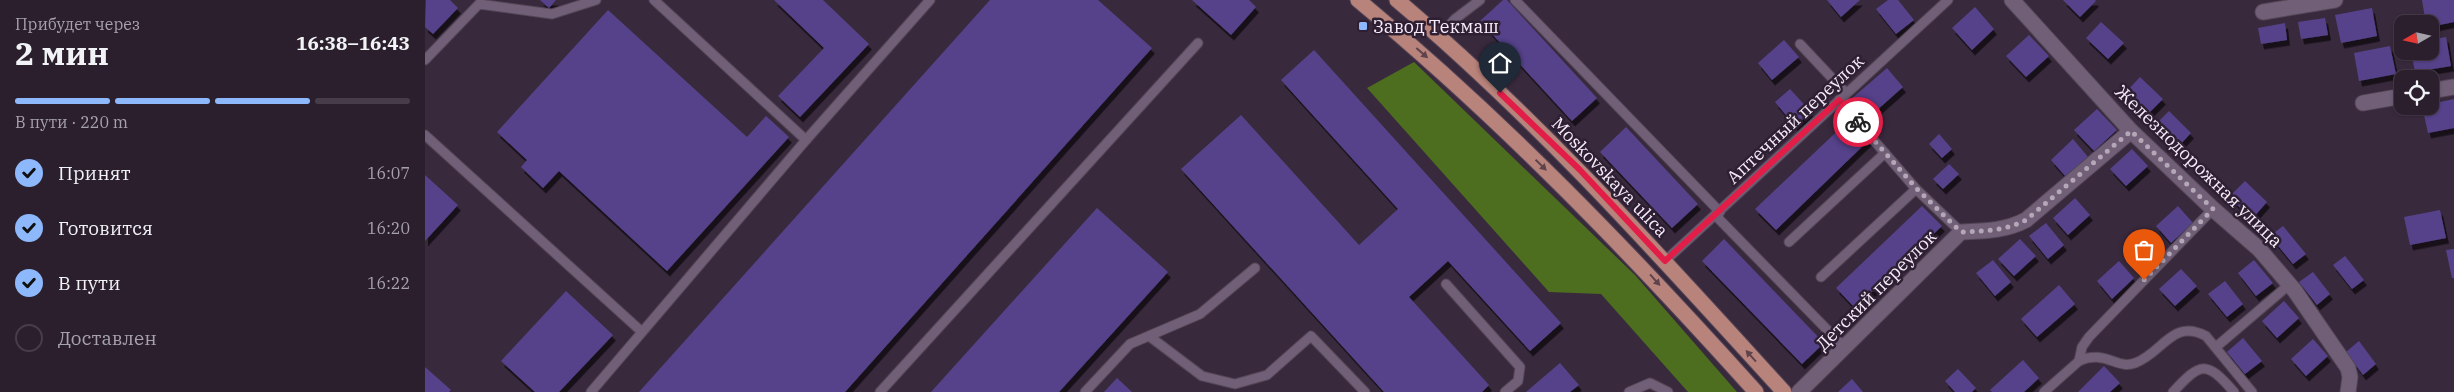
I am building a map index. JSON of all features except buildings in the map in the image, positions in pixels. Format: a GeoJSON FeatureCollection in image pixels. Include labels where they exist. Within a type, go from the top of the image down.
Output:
{"type":"FeatureCollection","features":[{"type":"Feature","properties":{"kind":"main road"},"geometry":{"type":"LineString","coordinates":[[1358,0],[1424,54],[1562,185],[1651,275],[1756,392]]}},
{"type":"Feature","properties":{"kind":"main road","name":"Moskovskaya ulica"},"geometry":{"type":"LineString","coordinates":[[1397,0],[1440,36],[1579,169],[1784,392]]}},
{"type":"Feature","properties":{"kind":"street","name":"Железнодорожная улица"},"geometry":{"type":"LineString","coordinates":[[2012,0],[2131,131],[2213,209],[2259,249],[2290,284],[2348,368],[2350,377],[2348,392]]}},
{"type":"Feature","properties":{"kind":"street"},"geometry":{"type":"LineString","coordinates":[[2263,12],[2335,0]]}},
{"type":"Feature","properties":{"kind":"street"},"geometry":{"type":"LineString","coordinates":[[2439,90],[2454,87]]}},
{"type":"Feature","properties":{"kind":"street"},"geometry":{"type":"LineString","coordinates":[[2363,103],[2394,98]]}},
{"type":"Feature","properties":{"kind":"street","name":"Детский переулок"},"geometry":{"type":"LineString","coordinates":[[1799,392],[1961,232],[2014,227],[2026,220],[2131,131]]}},
{"type":"Feature","properties":{"kind":"lane"},"geometry":{"type":"LineString","coordinates":[[425,60],[479,4],[552,14],[596,0]]}},
{"type":"Feature","properties":{"kind":"lane"},"geometry":{"type":"LineString","coordinates":[[649,0],[653,0],[806,140]]}},
{"type":"Feature","properties":{"kind":"lane"},"geometry":{"type":"LineString","coordinates":[[591,392],[806,140],[931,0]]}},
{"type":"Feature","properties":{"kind":"lane"},"geometry":{"type":"LineString","coordinates":[[1440,36],[1455,19],[1480,0]]}},
{"type":"Feature","properties":{"kind":"lane"},"geometry":{"type":"LineString","coordinates":[[1515,0],[1845,347]]}},
{"type":"Feature","properties":{"kind":"lane","name":"Аптечный переулок"},"geometry":{"type":"LineString","coordinates":[[1665,261],[1948,0]]}},
{"type":"Feature","properties":{"kind":"lane"},"geometry":{"type":"LineString","coordinates":[[880,392],[1197,43]]}},
{"type":"Feature","properties":{"kind":"lane"},"geometry":{"type":"LineString","coordinates":[[1800,44],[1885,153],[1917,189],[1961,232]]}},
{"type":"Feature","properties":{"kind":"lane"},"geometry":{"type":"LineString","coordinates":[[425,135],[642,332]]}},
{"type":"Feature","properties":{"kind":"lane"},"geometry":{"type":"LineString","coordinates":[[1789,242],[1885,153]]}},
{"type":"Feature","properties":{"kind":"lane"},"geometry":{"type":"LineString","coordinates":[[1821,277],[1917,189]]}},
{"type":"Feature","properties":{"kind":"lane"},"geometry":{"type":"LineString","coordinates":[[2079,362],[2082,347],[2089,337],[2213,209]]}},
{"type":"Feature","properties":{"kind":"lane"},"geometry":{"type":"LineString","coordinates":[[1085,392],[1131,344],[1200,314],[1255,268]]}},
{"type":"Feature","properties":{"kind":"lane"},"geometry":{"type":"LineString","coordinates":[[1446,284],[1520,368],[1518,381],[1505,392]]}},
{"type":"Feature","properties":{"kind":"lane"},"geometry":{"type":"LineString","coordinates":[[2216,347],[2290,284]]}},
{"type":"Feature","properties":{"kind":"lane"},"geometry":{"type":"LineString","coordinates":[[2045,392],[2079,362],[2089,356],[2101,356],[2132,365],[2147,358],[2173,335],[2187,330],[2206,336],[2252,392]]}},
{"type":"Feature","properties":{"kind":"lane"},"geometry":{"type":"LineString","coordinates":[[1149,336],[1202,376],[1235,384],[1267,375],[1311,336],[1365,392]]}},
{"type":"Feature","properties":{"kind":"lane"},"geometry":{"type":"LineString","coordinates":[[2173,392],[2193,371],[2206,369],[2218,373],[2234,392]]}},
{"type":"Feature","properties":{"kind":"lane"},"geometry":{"type":"LineString","coordinates":[[1629,392],[1650,383],[1667,390]]}},
{"type":"Feature","properties":{"kind":"green space"},"geometry":{"type":"Polygon","coordinates":[[[1414,62],[1635,275],[1737,392],[1688,392],[1601,294],[1549,292],[1367,88],[1414,62]]]}},
{"type":"Feature","properties":{"kind":"way so far"},"geometry":{"type":"LineString","coordinates":[[1858,122],[1917,189],[1961,232],[2014,227],[2026,220],[2131,131],[2213,209],[2144,280]]}},
{"type":"Feature","properties":{"kind":"place","name":"Завод Текмаш"},"geometry":{"type":"Point","coordinates":[1363,26]}},
{"type":"Feature","properties":{"kind":"route"},"geometry":{"type":"LineString","coordinates":[[1500,93],[1579,169],[1665,261],[1839,100],[1858,122]]}}]}
